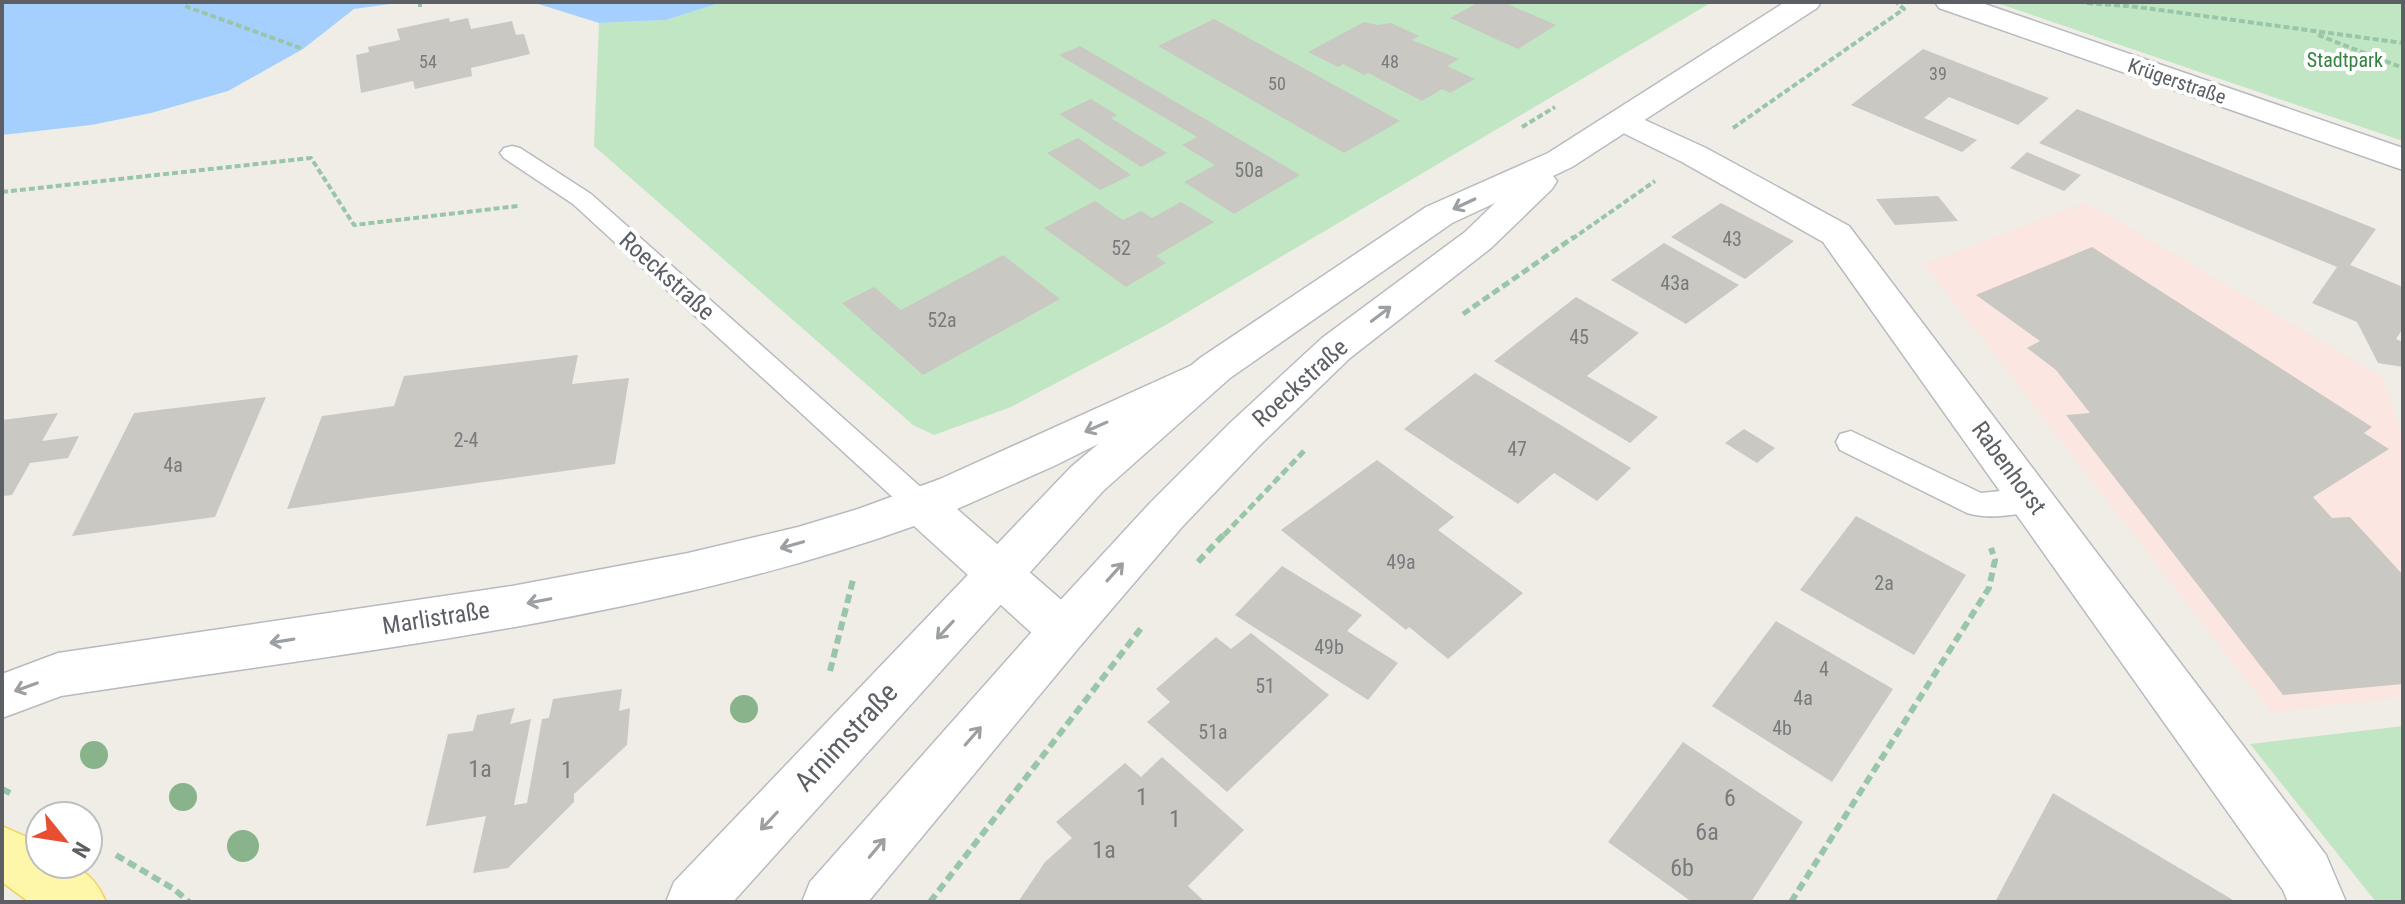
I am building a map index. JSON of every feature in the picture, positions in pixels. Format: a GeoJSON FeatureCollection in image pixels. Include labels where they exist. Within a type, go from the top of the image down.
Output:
{"type":"FeatureCollection","features":[{"type":"Feature","properties":{"kind":"main road","name":"Roeckstraße"},"geometry":{"type":"LineString","coordinates":[[997,573],[1087,479],[1215,368],[1439,215],[1560,160],[1806,2]]}},
{"type":"Feature","properties":{"kind":"main road","name":"Krügerstraße"},"geometry":{"type":"LineString","coordinates":[[1950,2],[2403,160]]}},
{"type":"Feature","properties":{"kind":"main road","name":"Rabenhorst"},"geometry":{"type":"LineString","coordinates":[[1623,120],[1694,155],[1836,234],[2306,874],[2317,902]]}},
{"type":"Feature","properties":{"kind":"main road","name":"Roeckstraße"},"geometry":{"type":"LineString","coordinates":[[1063,631],[1166,515],[1290,391],[1336,348],[1478,240],[1560,160]]}},
{"type":"Feature","properties":{"kind":"main road","name":"Roeckstraße"},"geometry":{"type":"LineString","coordinates":[[867,524],[921,505],[1111,420],[1215,368]]}},
{"type":"Feature","properties":{"kind":"main road"},"geometry":{"type":"LineString","coordinates":[[831,902],[1063,631],[921,505]]}},
{"type":"Feature","properties":{"kind":"main road","name":"Marlistraße"},"geometry":{"type":"LineString","coordinates":[[2,696],[58,675],[491,610],[701,570],[867,524]]}},
{"type":"Feature","properties":{"kind":"main road","name":"Arnimstraße"},"geometry":{"type":"LineString","coordinates":[[695,902],[997,573]]}},
{"type":"Feature","properties":{"kind":"main road"},"geometry":{"type":"LineString","coordinates":[[2,853],[22,863],[77,902]]}},
{"type":"Feature","properties":{"kind":"lane","name":"Roeckstraße"},"geometry":{"type":"LineString","coordinates":[[512,153],[582,199],[921,505]]}},
{"type":"Feature","properties":{"kind":"lane"},"geometry":{"type":"LineString","coordinates":[[1851,442],[1978,505],[2032,500]]}},
{"type":"Feature","properties":{"kind":"path"},"geometry":{"type":"LineString","coordinates":[[1459,317],[1904,9],[1896,2]]}},
{"type":"Feature","properties":{"kind":"path"},"geometry":{"type":"LineString","coordinates":[[2079,3],[2403,43]]}},
{"type":"Feature","properties":{"kind":"path"},"geometry":{"type":"LineString","coordinates":[[185,6],[303,49]]}},
{"type":"Feature","properties":{"kind":"path"},"geometry":{"type":"LineString","coordinates":[[2307,31],[2403,68]]}},
{"type":"Feature","properties":{"kind":"path"},"geometry":{"type":"LineString","coordinates":[[2,192],[311,158],[354,225],[582,199]]}},
{"type":"Feature","properties":{"kind":"path"},"geometry":{"type":"LineString","coordinates":[[1190,570],[1306,449]]}},
{"type":"Feature","properties":{"kind":"path"},"geometry":{"type":"LineString","coordinates":[[1791,902],[1989,588],[1995,560],[1978,505]]}},
{"type":"Feature","properties":{"kind":"path"},"geometry":{"type":"LineString","coordinates":[[930,902],[1150,617]]}},
{"type":"Feature","properties":{"kind":"path"},"geometry":{"type":"LineString","coordinates":[[112,853],[174,889],[189,902]]}},
{"type":"Feature","properties":{"kind":"shaded area"},"geometry":{"type":"Polygon","coordinates":[[[2086,202],[2382,377],[2403,436],[2403,697],[2271,712],[1924,264],[2086,202]]]}},
{"type":"Feature","properties":{"kind":"green space"},"geometry":{"type":"Polygon","coordinates":[[[723,2],[1712,2],[1164,326],[1011,407],[934,435],[913,425],[594,146],[599,23],[666,20],[723,2]]]}},
{"type":"Feature","properties":{"kind":"green space","name":"Stadtpark"},"geometry":{"type":"Polygon","coordinates":[[[1994,2],[2403,2],[2403,141],[1994,2]]]}},
{"type":"Feature","properties":{"kind":"green space"},"geometry":{"type":"Polygon","coordinates":[[[2403,726],[2403,902],[2376,902],[2250,744],[2403,726]]]}},
{"type":"Feature","properties":{"kind":"water"},"geometry":{"type":"Polygon","coordinates":[[[2,2],[404,2],[354,9],[303,49],[228,91],[151,113],[91,125],[2,135],[2,2]]]}},
{"type":"Feature","properties":{"kind":"water"},"geometry":{"type":"Polygon","coordinates":[[[532,2],[723,2],[666,20],[599,23],[532,2]]]}},
{"type":"Feature","properties":{"kind":"building"},"geometry":{"type":"Polygon","coordinates":[[[1479,2],[1503,2],[1556,25],[1518,49],[1450,18],[1479,2]]]}},
{"type":"Feature","properties":{"kind":"building"},"geometry":{"type":"Polygon","coordinates":[[[449,18],[450,22],[468,18],[471,29],[512,21],[516,35],[524,34],[530,54],[471,68],[472,76],[415,89],[413,81],[361,93],[356,55],[369,52],[368,47],[400,40],[397,29],[449,18]]]}},
{"type":"Feature","properties":{"kind":"building"},"geometry":{"type":"Polygon","coordinates":[[[1214,19],[1400,121],[1344,153],[1158,46],[1214,19]]]}},
{"type":"Feature","properties":{"kind":"building"},"geometry":{"type":"Polygon","coordinates":[[[1364,22],[1377,25],[1391,23],[1419,36],[1412,40],[1459,59],[1447,66],[1475,79],[1450,93],[1442,89],[1422,101],[1368,73],[1364,75],[1343,64],[1338,67],[1308,52],[1364,22]]]}},
{"type":"Feature","properties":{"kind":"building"},"geometry":{"type":"Polygon","coordinates":[[[1080,46],[1300,175],[1234,214],[1184,182],[1215,165],[1182,145],[1197,137],[1059,55],[1080,46]]]}},
{"type":"Feature","properties":{"kind":"building"},"geometry":{"type":"Polygon","coordinates":[[[1923,49],[2049,98],[2018,125],[1949,97],[1924,118],[1977,140],[1962,152],[1851,105],[1923,49]]]}},
{"type":"Feature","properties":{"kind":"building"},"geometry":{"type":"Polygon","coordinates":[[[1091,99],[1117,115],[1111,118],[1167,153],[1141,167],[1059,114],[1091,99]]]}},
{"type":"Feature","properties":{"kind":"building"},"geometry":{"type":"Polygon","coordinates":[[[2077,109],[2376,229],[2350,265],[2403,287],[2403,328],[2396,339],[2403,342],[2403,367],[2378,363],[2357,322],[2312,303],[2337,267],[2039,143],[2077,109]]]}},
{"type":"Feature","properties":{"kind":"building"},"geometry":{"type":"Polygon","coordinates":[[[1078,138],[1131,175],[1100,190],[1047,153],[1078,138]]]}},
{"type":"Feature","properties":{"kind":"building"},"geometry":{"type":"Polygon","coordinates":[[[2027,152],[2081,175],[2064,191],[2010,168],[2027,152]]]}},
{"type":"Feature","properties":{"kind":"building"},"geometry":{"type":"Polygon","coordinates":[[[1938,196],[1958,221],[1895,225],[1876,199],[1938,196]]]}},
{"type":"Feature","properties":{"kind":"building"},"geometry":{"type":"Polygon","coordinates":[[[1095,201],[1123,220],[1141,211],[1152,218],[1181,202],[1214,222],[1156,256],[1166,263],[1126,287],[1044,228],[1095,201]]]}},
{"type":"Feature","properties":{"kind":"building"},"geometry":{"type":"Polygon","coordinates":[[[1721,203],[1794,241],[1745,279],[1671,237],[1721,203]]]}},
{"type":"Feature","properties":{"kind":"building"},"geometry":{"type":"Polygon","coordinates":[[[1664,243],[1739,285],[1686,324],[1611,280],[1664,243]]]}},
{"type":"Feature","properties":{"kind":"building"},"geometry":{"type":"Polygon","coordinates":[[[2092,247],[2372,427],[2364,433],[2389,449],[2313,497],[2332,518],[2350,517],[2403,575],[2403,684],[2283,695],[2066,415],[2090,413],[2056,370],[2027,348],[2040,341],[1976,295],[2092,247]]]}},
{"type":"Feature","properties":{"kind":"building"},"geometry":{"type":"Polygon","coordinates":[[[1003,255],[1060,299],[923,375],[842,303],[874,287],[901,310],[1003,255]]]}},
{"type":"Feature","properties":{"kind":"building"},"geometry":{"type":"Polygon","coordinates":[[[1576,297],[1639,333],[1587,376],[1658,417],[1630,443],[1494,361],[1576,297]]]}},
{"type":"Feature","properties":{"kind":"building"},"geometry":{"type":"Polygon","coordinates":[[[578,355],[572,384],[629,378],[615,464],[287,509],[322,416],[394,406],[404,376],[578,355]]]}},
{"type":"Feature","properties":{"kind":"building"},"geometry":{"type":"Polygon","coordinates":[[[1475,373],[1631,468],[1597,501],[1554,473],[1518,504],[1404,429],[1475,373]]]}},
{"type":"Feature","properties":{"kind":"building"},"geometry":{"type":"Polygon","coordinates":[[[266,397],[215,517],[72,536],[134,413],[266,397]]]}},
{"type":"Feature","properties":{"kind":"building"},"geometry":{"type":"Polygon","coordinates":[[[58,413],[42,441],[79,436],[68,458],[30,463],[12,495],[2,496],[2,420],[58,413]]]}},
{"type":"Feature","properties":{"kind":"building"},"geometry":{"type":"Polygon","coordinates":[[[1744,429],[1775,448],[1757,463],[1725,443],[1744,429]]]}},
{"type":"Feature","properties":{"kind":"building"},"geometry":{"type":"Polygon","coordinates":[[[1377,460],[1454,517],[1438,530],[1523,593],[1448,659],[1409,627],[1406,630],[1281,530],[1377,460]]]}},
{"type":"Feature","properties":{"kind":"building"},"geometry":{"type":"Polygon","coordinates":[[[1856,516],[1966,575],[1914,655],[1800,590],[1856,516]]]}},
{"type":"Feature","properties":{"kind":"building"},"geometry":{"type":"Polygon","coordinates":[[[1282,566],[1362,615],[1347,631],[1398,663],[1368,700],[1235,615],[1282,566]]]}},
{"type":"Feature","properties":{"kind":"building"},"geometry":{"type":"Polygon","coordinates":[[[1776,621],[1893,689],[1832,782],[1712,706],[1776,621]]]}},
{"type":"Feature","properties":{"kind":"building"},"geometry":{"type":"Polygon","coordinates":[[[1251,633],[1329,695],[1227,792],[1147,722],[1170,702],[1156,689],[1216,637],[1231,649],[1251,633]]]}},
{"type":"Feature","properties":{"kind":"building"},"geometry":{"type":"Polygon","coordinates":[[[622,689],[619,711],[630,708],[627,745],[574,794],[574,802],[508,868],[473,873],[486,816],[426,826],[448,734],[473,731],[477,715],[515,708],[510,724],[531,719],[514,805],[527,803],[542,719],[549,718],[553,699],[622,689]]]}},
{"type":"Feature","properties":{"kind":"building"},"geometry":{"type":"Polygon","coordinates":[[[1683,742],[1803,822],[1751,902],[1692,902],[1608,842],[1683,742]]]}},
{"type":"Feature","properties":{"kind":"building"},"geometry":{"type":"Polygon","coordinates":[[[1162,757],[1244,830],[1188,886],[1205,902],[1018,902],[1045,862],[1072,838],[1056,822],[1125,763],[1141,777],[1162,757]]]}},
{"type":"Feature","properties":{"kind":"building"},"geometry":{"type":"Polygon","coordinates":[[[2053,793],[2233,900],[2232,902],[1995,902],[2053,793]]]}}]}
